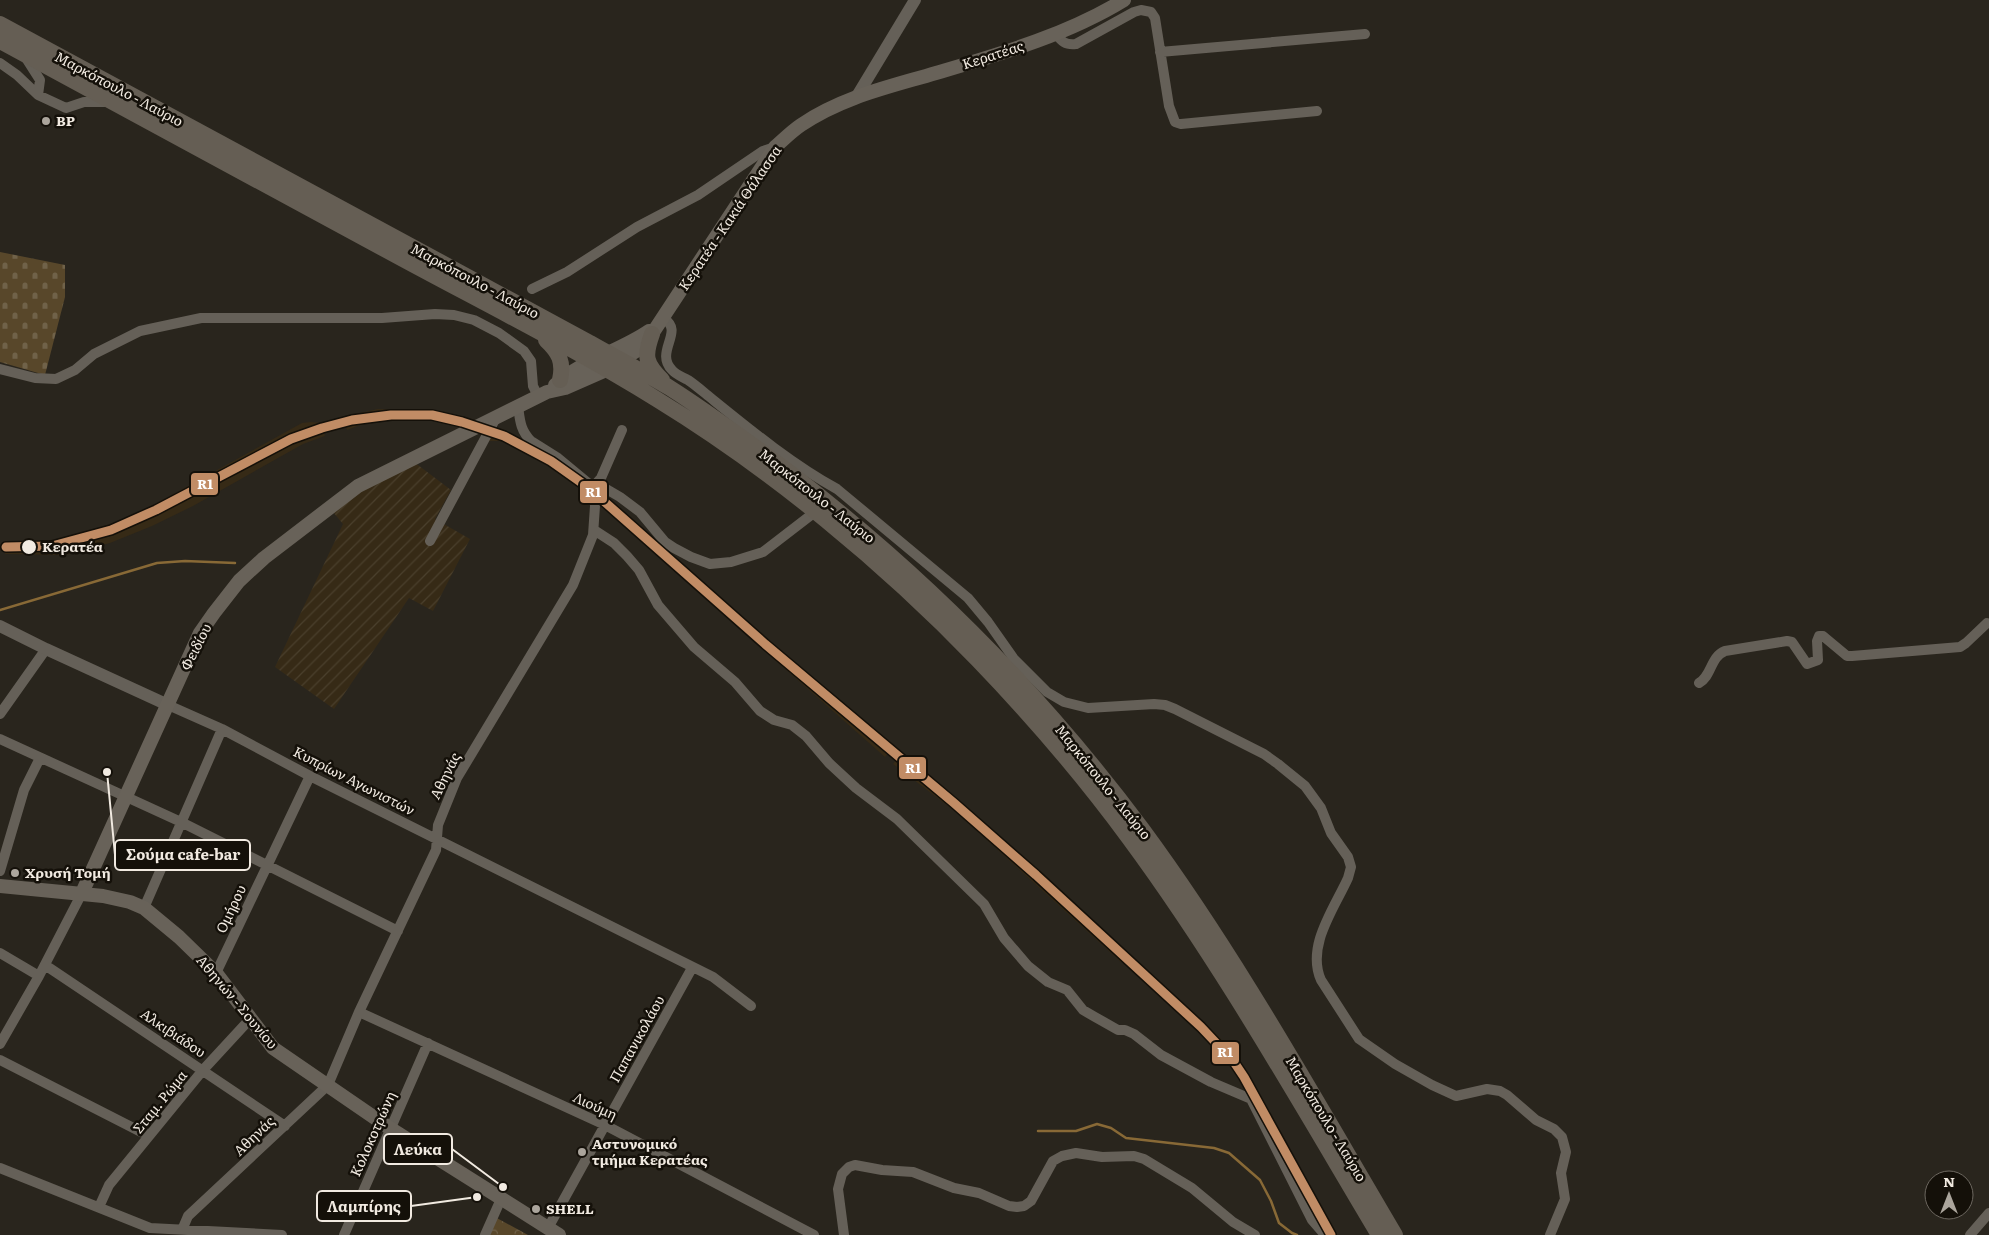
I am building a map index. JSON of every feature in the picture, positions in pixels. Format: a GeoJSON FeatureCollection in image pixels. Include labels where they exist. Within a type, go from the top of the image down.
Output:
{"type":"FeatureCollection","features":[{"type":"Feature","properties":{"kind":"highway","name":"Μαρκόπουλο - Λαύριο"},"geometry":{"type":"LineString","coordinates":[[0,24],[670,388],[764,454],[867,535],[955,615],[992,652],[1053,720],[1141,828],[1188,894],[1267,1018],[1395,1235]]}},
{"type":"Feature","properties":{"kind":"highway","name":"Μαρκόπουλο - Λαύριο"},"geometry":{"type":"LineString","coordinates":[[0,41],[538,332],[659,400],[710,434],[814,512],[901,586],[980,662],[1074,770],[1127,835],[1170,895],[1255,1026],[1379,1235]]}},
{"type":"Feature","properties":{"kind":"highway"},"geometry":{"type":"LineString","coordinates":[[538,332],[558,351],[562,367],[560,380]]}},
{"type":"Feature","properties":{"kind":"highway"},"geometry":{"type":"LineString","coordinates":[[652,334],[647,354],[650,367],[670,388]]}},
{"type":"Feature","properties":{"kind":"main road","name":"Κερατέας"},"geometry":{"type":"LineString","coordinates":[[857,96],[986,58],[1084,22],[1124,0]]}},
{"type":"Feature","properties":{"kind":"main road","name":"Κερατέα - Κακιά Θάλασσα"},"geometry":{"type":"LineString","coordinates":[[615,357],[639,349],[664,319],[775,147],[799,126],[857,96]]}},
{"type":"Feature","properties":{"kind":"main road","name":"Κερατέα - Κακιά Θάλασσα"},"geometry":{"type":"LineString","coordinates":[[606,370],[615,357],[664,319]]}},
{"type":"Feature","properties":{"kind":"main road"},"geometry":{"type":"LineString","coordinates":[[543,394],[560,380],[592,362],[615,357]]}},
{"type":"Feature","properties":{"kind":"main road"},"geometry":{"type":"LineString","coordinates":[[543,394],[565,388],[606,370]]}},
{"type":"Feature","properties":{"kind":"main road","name":"Φειδίου"},"geometry":{"type":"LineString","coordinates":[[82,893],[200,633],[239,581],[264,558],[358,486],[543,394]]}},
{"type":"Feature","properties":{"kind":"main road","name":"Αθηνών - Σουνίου"},"geometry":{"type":"LineString","coordinates":[[0,886],[117,898],[144,908],[179,936],[216,973],[273,1048],[391,1129],[554,1232]]}},
{"type":"Feature","properties":{"kind":"street"},"geometry":{"type":"LineString","coordinates":[[857,96],[915,0]]}},
{"type":"Feature","properties":{"kind":"street"},"geometry":{"type":"LineString","coordinates":[[1055,33],[1062,43],[1076,44],[1134,12],[1147,10],[1155,18],[1169,106],[1175,122],[1181,124],[1317,111]]}},
{"type":"Feature","properties":{"kind":"street"},"geometry":{"type":"LineString","coordinates":[[1160,52],[1366,34]]}},
{"type":"Feature","properties":{"kind":"street"},"geometry":{"type":"LineString","coordinates":[[23,54],[40,80],[38,95]]}},
{"type":"Feature","properties":{"kind":"street"},"geometry":{"type":"LineString","coordinates":[[0,63],[17,74],[38,95],[66,108],[84,102],[95,101],[122,107]]}},
{"type":"Feature","properties":{"kind":"street"},"geometry":{"type":"LineString","coordinates":[[532,289],[567,272],[652,219],[698,195],[763,150],[775,147]]}},
{"type":"Feature","properties":{"kind":"street"},"geometry":{"type":"LineString","coordinates":[[0,369],[35,378],[56,379],[75,370],[94,354],[140,331],[201,318],[382,318],[435,314],[454,315],[474,320],[499,333],[524,351],[531,361],[533,386],[543,394]]}},
{"type":"Feature","properties":{"kind":"street"},"geometry":{"type":"LineString","coordinates":[[664,319],[670,322],[672,329],[666,358],[668,366],[674,372],[689,381],[814,476],[837,489],[968,598],[988,622],[1014,659],[1047,692],[1064,702],[1088,708],[1154,704],[1175,709],[1264,754],[1305,786],[1321,808],[1331,833],[1348,858],[1351,867],[1317,948],[1317,971],[1321,980],[1359,1039],[1395,1064],[1456,1096],[1487,1089],[1500,1091],[1536,1120],[1554,1129],[1562,1137],[1566,1152],[1561,1173],[1564,1199],[1550,1235]]}},
{"type":"Feature","properties":{"kind":"street"},"geometry":{"type":"LineString","coordinates":[[518,406],[520,425],[524,433],[531,440],[594,487],[608,490],[640,512],[665,542],[691,557],[710,564],[732,562],[763,552],[814,512]]}},
{"type":"Feature","properties":{"kind":"street"},"geometry":{"type":"LineString","coordinates":[[430,541],[497,416]]}},
{"type":"Feature","properties":{"kind":"street"},"geometry":{"type":"LineString","coordinates":[[594,487],[601,478],[622,430]]}},
{"type":"Feature","properties":{"kind":"street","name":"Αθηνάς"},"geometry":{"type":"LineString","coordinates":[[182,1232],[188,1216],[328,1085],[359,1012],[436,850],[438,826],[442,812],[457,778],[573,585],[589,548],[594,530],[594,487]]}},
{"type":"Feature","properties":{"kind":"street"},"geometry":{"type":"LineString","coordinates":[[594,530],[614,543],[639,570],[658,605],[694,648],[736,682],[760,711],[774,720],[792,725],[806,736],[829,763],[856,788],[897,819],[984,904],[1004,938],[1028,966],[1048,982],[1067,990],[1083,1010],[1118,1030],[1125,1030],[1134,1034],[1161,1055],[1211,1082],[1250,1099],[1312,1220],[1325,1235]]}},
{"type":"Feature","properties":{"kind":"street"},"geometry":{"type":"LineString","coordinates":[[1699,683],[1706,679],[1719,653],[1725,651],[1787,641],[1792,642],[1807,664],[1818,660],[1817,641],[1819,636],[1823,636],[1847,656],[1852,656],[1960,647],[1987,623]]}},
{"type":"Feature","properties":{"kind":"street","name":"Κυπρίων Αγωνιστών"},"geometry":{"type":"LineString","coordinates":[[0,626],[46,649],[222,729],[310,776],[713,978],[751,1006]]}},
{"type":"Feature","properties":{"kind":"street"},"geometry":{"type":"LineString","coordinates":[[0,714],[46,649]]}},
{"type":"Feature","properties":{"kind":"street"},"geometry":{"type":"LineString","coordinates":[[144,908],[222,729]]}},
{"type":"Feature","properties":{"kind":"street"},"geometry":{"type":"LineString","coordinates":[[0,739],[181,822],[398,931]]}},
{"type":"Feature","properties":{"kind":"street"},"geometry":{"type":"LineString","coordinates":[[0,871],[24,790],[40,758]]}},
{"type":"Feature","properties":{"kind":"street","name":"Ομήρου"},"geometry":{"type":"LineString","coordinates":[[216,973],[310,776]]}},
{"type":"Feature","properties":{"kind":"street","name":"Φειδίου"},"geometry":{"type":"LineString","coordinates":[[0,1044],[45,965],[82,893]]}},
{"type":"Feature","properties":{"kind":"street"},"geometry":{"type":"LineString","coordinates":[[0,953],[39,976]]}},
{"type":"Feature","properties":{"kind":"street","name":"Αλκιβιάδου"},"geometry":{"type":"LineString","coordinates":[[45,965],[284,1126]]}},
{"type":"Feature","properties":{"kind":"street","name":"Παπανικολάου"},"geometry":{"type":"LineString","coordinates":[[554,1232],[605,1125],[692,968]]}},
{"type":"Feature","properties":{"kind":"street","name":"Λιούμη"},"geometry":{"type":"LineString","coordinates":[[359,1012],[605,1125],[814,1235]]}},
{"type":"Feature","properties":{"kind":"street","name":"Σταμ. Ρώμα"},"geometry":{"type":"LineString","coordinates":[[99,1207],[109,1186],[149,1136],[203,1070],[250,1020]]}},
{"type":"Feature","properties":{"kind":"street","name":"Κολοκοτρώνη"},"geometry":{"type":"LineString","coordinates":[[344,1235],[428,1043]]}},
{"type":"Feature","properties":{"kind":"street"},"geometry":{"type":"LineString","coordinates":[[0,1060],[149,1136]]}},
{"type":"Feature","properties":{"kind":"street"},"geometry":{"type":"LineString","coordinates":[[844,1235],[838,1189],[842,1174],[849,1167],[855,1165],[882,1170],[912,1172],[954,1188],[1017,1207],[1024,1206],[1031,1201],[1053,1161],[1062,1156],[1076,1153],[1102,1157],[1134,1156],[1144,1159],[1192,1188],[1233,1222],[1255,1235]]}},
{"type":"Feature","properties":{"kind":"street"},"geometry":{"type":"LineString","coordinates":[[0,1168],[99,1207],[148,1231],[282,1235]]}},
{"type":"Feature","properties":{"kind":"street"},"geometry":{"type":"LineString","coordinates":[[485,1235],[501,1199]]}},
{"type":"Feature","properties":{"kind":"street"},"geometry":{"type":"LineString","coordinates":[[1970,1235],[1989,1213]]}},
{"type":"Feature","properties":{"kind":"shaded area"},"geometry":{"type":"Polygon","coordinates":[[[378,409],[430,412],[470,422],[463,428],[438,420],[397,418],[368,422],[347,430],[343,417],[378,409]]]}},
{"type":"Feature","properties":{"kind":"shaded area"},"geometry":{"type":"Polygon","coordinates":[[[302,423],[321,423],[325,436],[303,444],[193,506],[152,526],[110,543],[65,555],[5,554],[6,542],[46,543],[63,541],[106,529],[123,522],[302,423]]]}},
{"type":"Feature","properties":{"kind":"shaded area"},"geometry":{"type":"Polygon","coordinates":[[[500,433],[517,440],[565,469],[584,483],[587,492],[555,467],[525,450],[503,441],[486,441],[488,436],[500,433]]]}},
{"type":"Feature","properties":{"kind":"shaded area"},"geometry":{"type":"Polygon","coordinates":[[[414,462],[451,490],[435,519],[470,539],[433,611],[409,598],[334,709],[275,667],[343,524],[333,512],[362,490],[414,462]]]}},
{"type":"Feature","properties":{"kind":"shaded area"},"geometry":{"type":"Polygon","coordinates":[[[601,495],[729,609],[729,620],[598,502],[601,495]]]}},
{"type":"Feature","properties":{"kind":"shaded area"},"geometry":{"type":"Polygon","coordinates":[[[741,619],[891,750],[885,757],[741,630],[741,619]]]}},
{"type":"Feature","properties":{"kind":"shaded area"},"geometry":{"type":"Polygon","coordinates":[[[899,756],[984,826],[1128,957],[1121,962],[956,812],[893,764],[899,756]]]}},
{"type":"Feature","properties":{"kind":"shaded area"},"geometry":{"type":"Polygon","coordinates":[[[1132,960],[1215,1033],[1232,1051],[1332,1235],[1329,1235],[1309,1208],[1272,1134],[1237,1072],[1188,1020],[1124,964],[1132,960]]]}},
{"type":"Feature","properties":{"kind":"green space"},"geometry":{"type":"Polygon","coordinates":[[[0,252],[65,265],[65,297],[45,375],[0,362],[0,252]]]}},
{"type":"Feature","properties":{"kind":"green space"},"geometry":{"type":"Polygon","coordinates":[[[495,1217],[528,1235],[487,1235],[495,1217]]]}},
{"type":"Feature","properties":{"kind":"waterway"},"geometry":{"type":"LineString","coordinates":[[0,610],[157,563],[185,561],[235,563]]}},
{"type":"Feature","properties":{"kind":"waterway"},"geometry":{"type":"LineString","coordinates":[[1038,1131],[1076,1131],[1097,1124],[1111,1128],[1126,1138],[1214,1148],[1229,1153],[1260,1180],[1271,1201],[1279,1223],[1297,1235]]}},
{"type":"Feature","properties":{"kind":"transit line","name":"R1"},"geometry":{"type":"LineString","coordinates":[[6,547],[52,546],[111,530],[156,510],[291,439],[352,420],[391,415],[432,415],[462,422],[504,436],[551,461],[589,488],[765,644],[954,803],[1036,875],[1201,1027],[1234,1062],[1244,1077],[1331,1235]]}},
{"type":"Feature","properties":{"kind":"place","name":"BP"},"geometry":{"type":"Point","coordinates":[46,121]}},
{"type":"Feature","properties":{"kind":"place","name":"Κερατέα"},"geometry":{"type":"Point","coordinates":[29,547]}},
{"type":"Feature","properties":{"kind":"place","name":"Σούμα cafe-bar"},"geometry":{"type":"Point","coordinates":[107,772]}},
{"type":"Feature","properties":{"kind":"place","name":"Χρυσή Τομή"},"geometry":{"type":"Point","coordinates":[15,873]}},
{"type":"Feature","properties":{"kind":"place","name":"Αστυνομικό τμήμα Κερατέας"},"geometry":{"type":"Point","coordinates":[582,1152]}},
{"type":"Feature","properties":{"kind":"place","name":"Λεύκα"},"geometry":{"type":"Point","coordinates":[503,1187]}},
{"type":"Feature","properties":{"kind":"place","name":"Λαμπίρης"},"geometry":{"type":"Point","coordinates":[477,1197]}},
{"type":"Feature","properties":{"kind":"place","name":"SHELL"},"geometry":{"type":"Point","coordinates":[536,1209]}}]}
